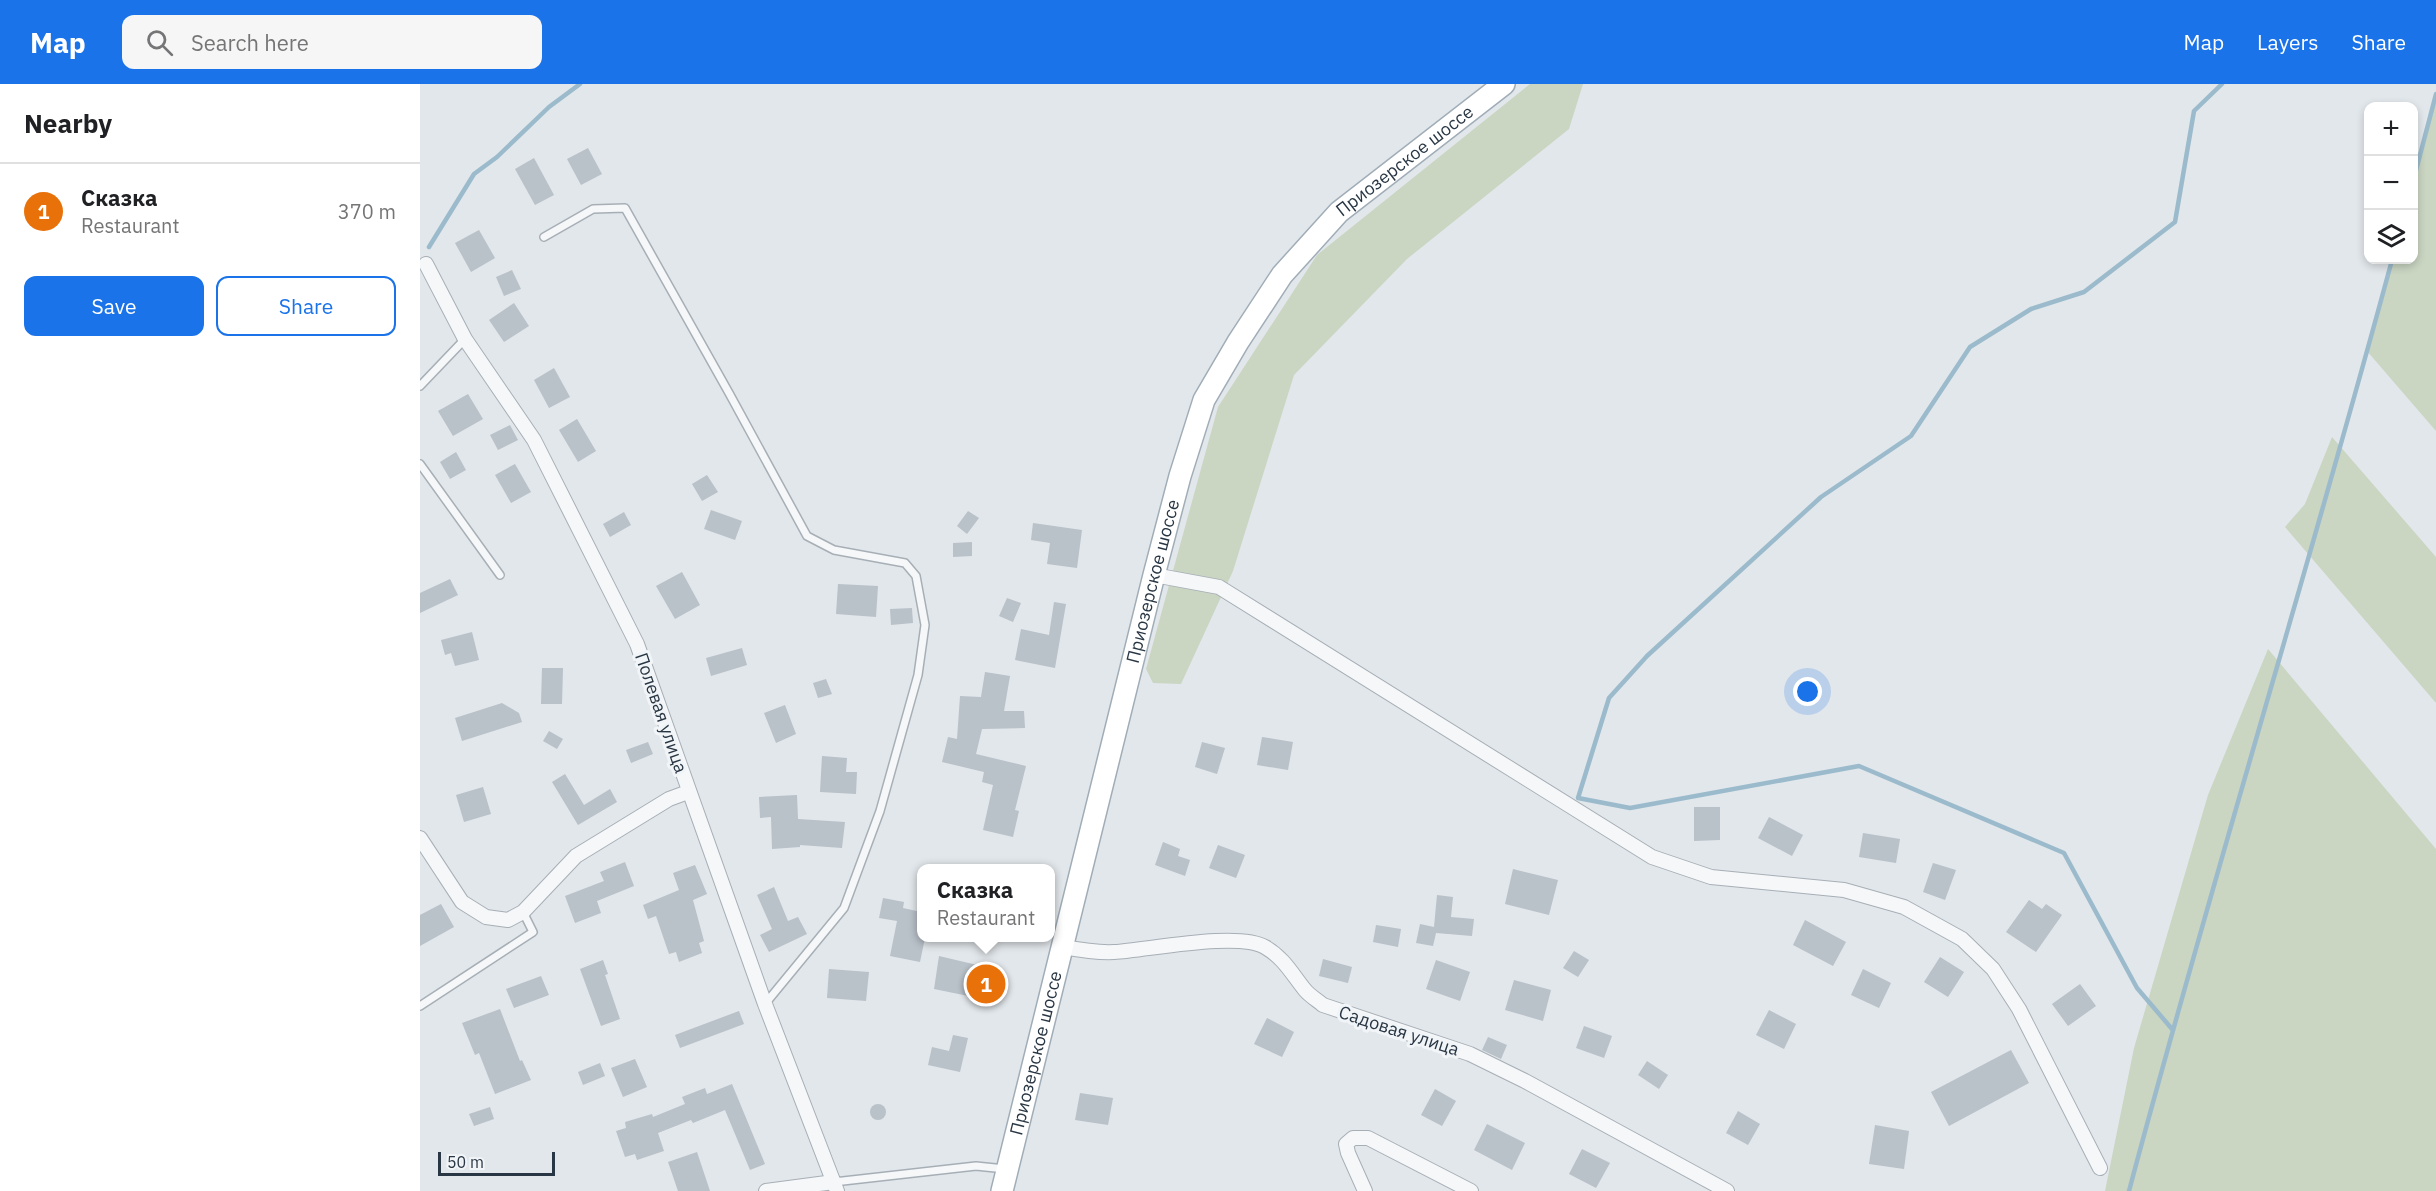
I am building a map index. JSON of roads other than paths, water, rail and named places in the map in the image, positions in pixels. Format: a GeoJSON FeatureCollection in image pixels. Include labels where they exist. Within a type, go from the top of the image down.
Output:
{"type":"FeatureCollection","features":[{"type":"Feature","properties":{"kind":"main road","name":"Приозерское шоссе"},"geometry":{"type":"LineString","coordinates":[[1002,1191],[1154,575],[1180,476],[1204,400],[1238,342],[1282,275],[1339,212],[1504,84]]}},
{"type":"Feature","properties":{"kind":"street","name":"Полевая улица"},"geometry":{"type":"LineString","coordinates":[[426,264],[465,339],[534,440],[637,644],[765,1004],[835,1186]]}},
{"type":"Feature","properties":{"kind":"street"},"geometry":{"type":"LineString","coordinates":[[1154,575],[1218,587],[1652,857],[1711,877],[1844,890],[1904,907],[1962,939],[1993,969],[2019,1009],[2100,1168]]}},
{"type":"Feature","properties":{"kind":"street"},"geometry":{"type":"LineString","coordinates":[[420,838],[462,902],[486,917],[508,920],[523,912],[576,856],[669,799],[688,792]]}},
{"type":"Feature","properties":{"kind":"street","name":"Садовая улица"},"geometry":{"type":"LineString","coordinates":[[1064,947],[1114,952],[1200,942],[1234,941],[1263,945],[1284,960],[1306,992],[1323,1005],[1470,1054],[1535,1086],[1727,1191]]}},
{"type":"Feature","properties":{"kind":"street"},"geometry":{"type":"LineString","coordinates":[[1365,1191],[1348,1154],[1346,1144],[1353,1138],[1368,1138],[1471,1191]]}},
{"type":"Feature","properties":{"kind":"street"},"geometry":{"type":"LineString","coordinates":[[766,1191],[835,1186]]}},
{"type":"Feature","properties":{"kind":"lane"},"geometry":{"type":"LineString","coordinates":[[544,237],[593,209],[625,208],[807,536],[834,550],[905,563],[916,576],[925,625],[918,675],[880,811],[844,908],[765,1004]]}},
{"type":"Feature","properties":{"kind":"lane"},"geometry":{"type":"LineString","coordinates":[[420,386],[465,339]]}},
{"type":"Feature","properties":{"kind":"lane"},"geometry":{"type":"LineString","coordinates":[[420,464],[500,575]]}},
{"type":"Feature","properties":{"kind":"lane"},"geometry":{"type":"LineString","coordinates":[[420,1006],[533,932],[523,912]]}},
{"type":"Feature","properties":{"kind":"lane"},"geometry":{"type":"LineString","coordinates":[[835,1186],[976,1166],[1008,1169]]}},
{"type":"Feature","properties":{"kind":"waterway"},"geometry":{"type":"LineString","coordinates":[[429,247],[474,174],[497,157],[549,107],[580,84]]}},
{"type":"Feature","properties":{"kind":"waterway"},"geometry":{"type":"LineString","coordinates":[[2172,1029],[2137,988],[2064,853],[1859,766],[1630,808],[1578,798],[1609,698],[1647,656],[1821,497],[1911,436],[1970,347],[2031,309],[2084,292],[2175,222],[2194,111],[2222,84]]}},
{"type":"Feature","properties":{"kind":"waterway"},"geometry":{"type":"LineString","coordinates":[[2418,163],[2436,94]]}},
{"type":"Feature","properties":{"kind":"waterway"},"geometry":{"type":"LineString","coordinates":[[2129,1191],[2391,264]]}},
{"type":"Feature","properties":{"kind":"place","name":"Сказка"},"geometry":{"type":"Point","coordinates":[986,984]}}]}
